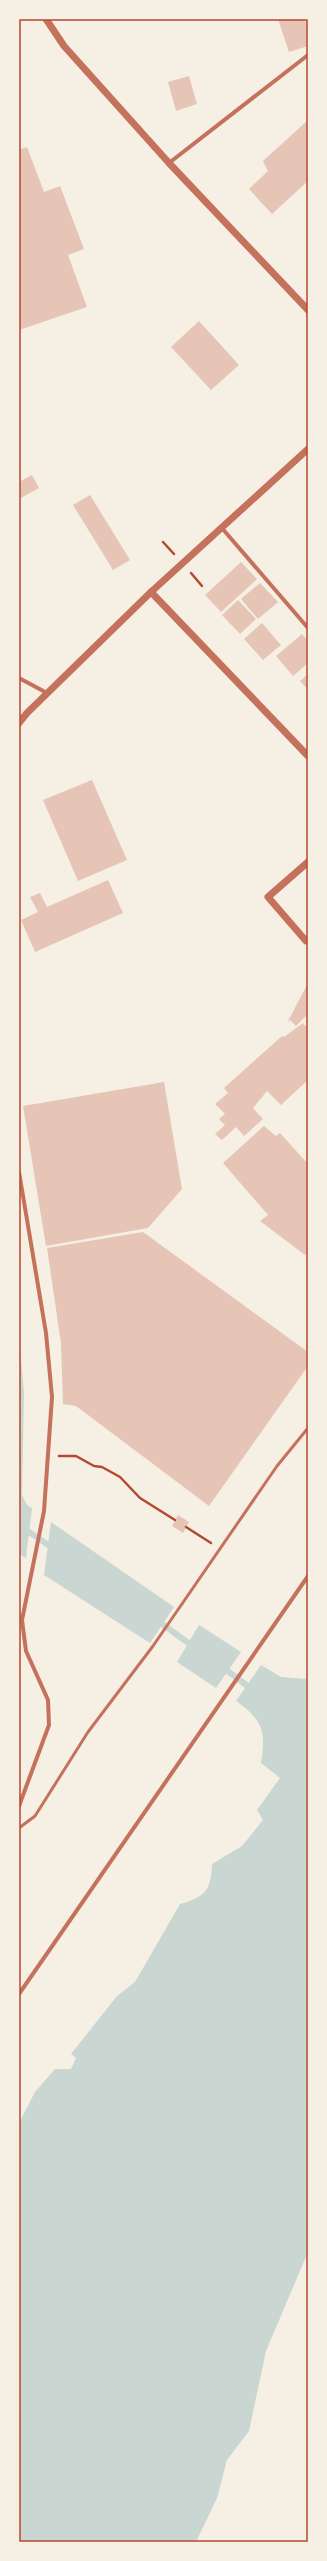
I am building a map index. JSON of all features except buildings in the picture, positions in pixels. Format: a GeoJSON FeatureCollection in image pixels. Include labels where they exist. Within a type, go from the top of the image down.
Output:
{"type":"FeatureCollection","features":[{"type":"Feature","properties":{"kind":"street"},"geometry":{"type":"LineString","coordinates":[[46,19],[64,46],[168,163],[308,310]]}},
{"type":"Feature","properties":{"kind":"street"},"geometry":{"type":"LineString","coordinates":[[168,163],[308,55]]}},
{"type":"Feature","properties":{"kind":"street"},"geometry":{"type":"LineString","coordinates":[[19,723],[47,693],[151,592],[308,449]]}},
{"type":"Feature","properties":{"kind":"street"},"geometry":{"type":"LineString","coordinates":[[222,528],[308,628]]}},
{"type":"Feature","properties":{"kind":"street"},"geometry":{"type":"LineString","coordinates":[[151,592],[308,756]]}},
{"type":"Feature","properties":{"kind":"street"},"geometry":{"type":"LineString","coordinates":[[19,678],[47,693]]}},
{"type":"Feature","properties":{"kind":"street"},"geometry":{"type":"LineString","coordinates":[[308,862],[268,897],[306,941],[308,940]]}},
{"type":"Feature","properties":{"kind":"street"},"geometry":{"type":"LineString","coordinates":[[19,1172],[46,1333],[52,1397],[44,1511],[34,1569],[22,1620],[19,1626]]}},
{"type":"Feature","properties":{"kind":"street"},"geometry":{"type":"LineString","coordinates":[[19,1994],[308,1576]]}},
{"type":"Feature","properties":{"kind":"street"},"geometry":{"type":"LineString","coordinates":[[19,1806],[49,1725],[48,1700],[26,1651],[22,1620]]}},
{"type":"Feature","properties":{"kind":"lane"},"geometry":{"type":"LineString","coordinates":[[19,1828],[35,1816],[88,1732],[153,1646],[184,1598],[277,1466],[308,1428]]}},
{"type":"Feature","properties":{"kind":"path"},"geometry":{"type":"LineString","coordinates":[[48,1456],[76,1456],[94,1466],[102,1467],[120,1477],[140,1498],[175,1520]]}},
{"type":"Feature","properties":{"kind":"path"},"geometry":{"type":"LineString","coordinates":[[186,1527],[211,1543]]}},
{"type":"Feature","properties":{"kind":"shaded area"},"geometry":{"type":"Polygon","coordinates":[[[19,1336],[24,1393],[22,1495],[27,1505],[32,1508],[26,1558],[19,1554],[19,1336]]]}},
{"type":"Feature","properties":{"kind":"shaded area"},"geometry":{"type":"Polygon","coordinates":[[[51,1522],[174,1607],[150,1643],[44,1575],[51,1522]]]}},
{"type":"Feature","properties":{"kind":"shaded area"},"geometry":{"type":"Polygon","coordinates":[[[199,1625],[241,1652],[216,1688],[177,1662],[199,1625]]]}},
{"type":"Feature","properties":{"kind":"shaded area"},"geometry":{"type":"Polygon","coordinates":[[[261,1665],[281,1677],[308,1679],[308,2252],[266,2351],[249,2431],[227,2460],[217,2498],[196,2542],[19,2542],[19,2123],[35,2092],[55,2069],[71,2069],[76,2058],[71,2054],[117,1996],[135,1982],[180,1904],[195,1899],[205,1892],[210,1881],[212,1864],[242,1846],[263,1820],[257,1810],[280,1778],[261,1763],[263,1743],[260,1728],[252,1714],[236,1701],[261,1665]]]}},
{"type":"Feature","properties":{"kind":"waterway"},"geometry":{"type":"LineString","coordinates":[[19,1525],[54,1549]]}},
{"type":"Feature","properties":{"kind":"waterway"},"geometry":{"type":"LineString","coordinates":[[157,1620],[195,1648]]}},
{"type":"Feature","properties":{"kind":"waterway"},"geometry":{"type":"LineString","coordinates":[[222,1667],[253,1690]]}}]}
